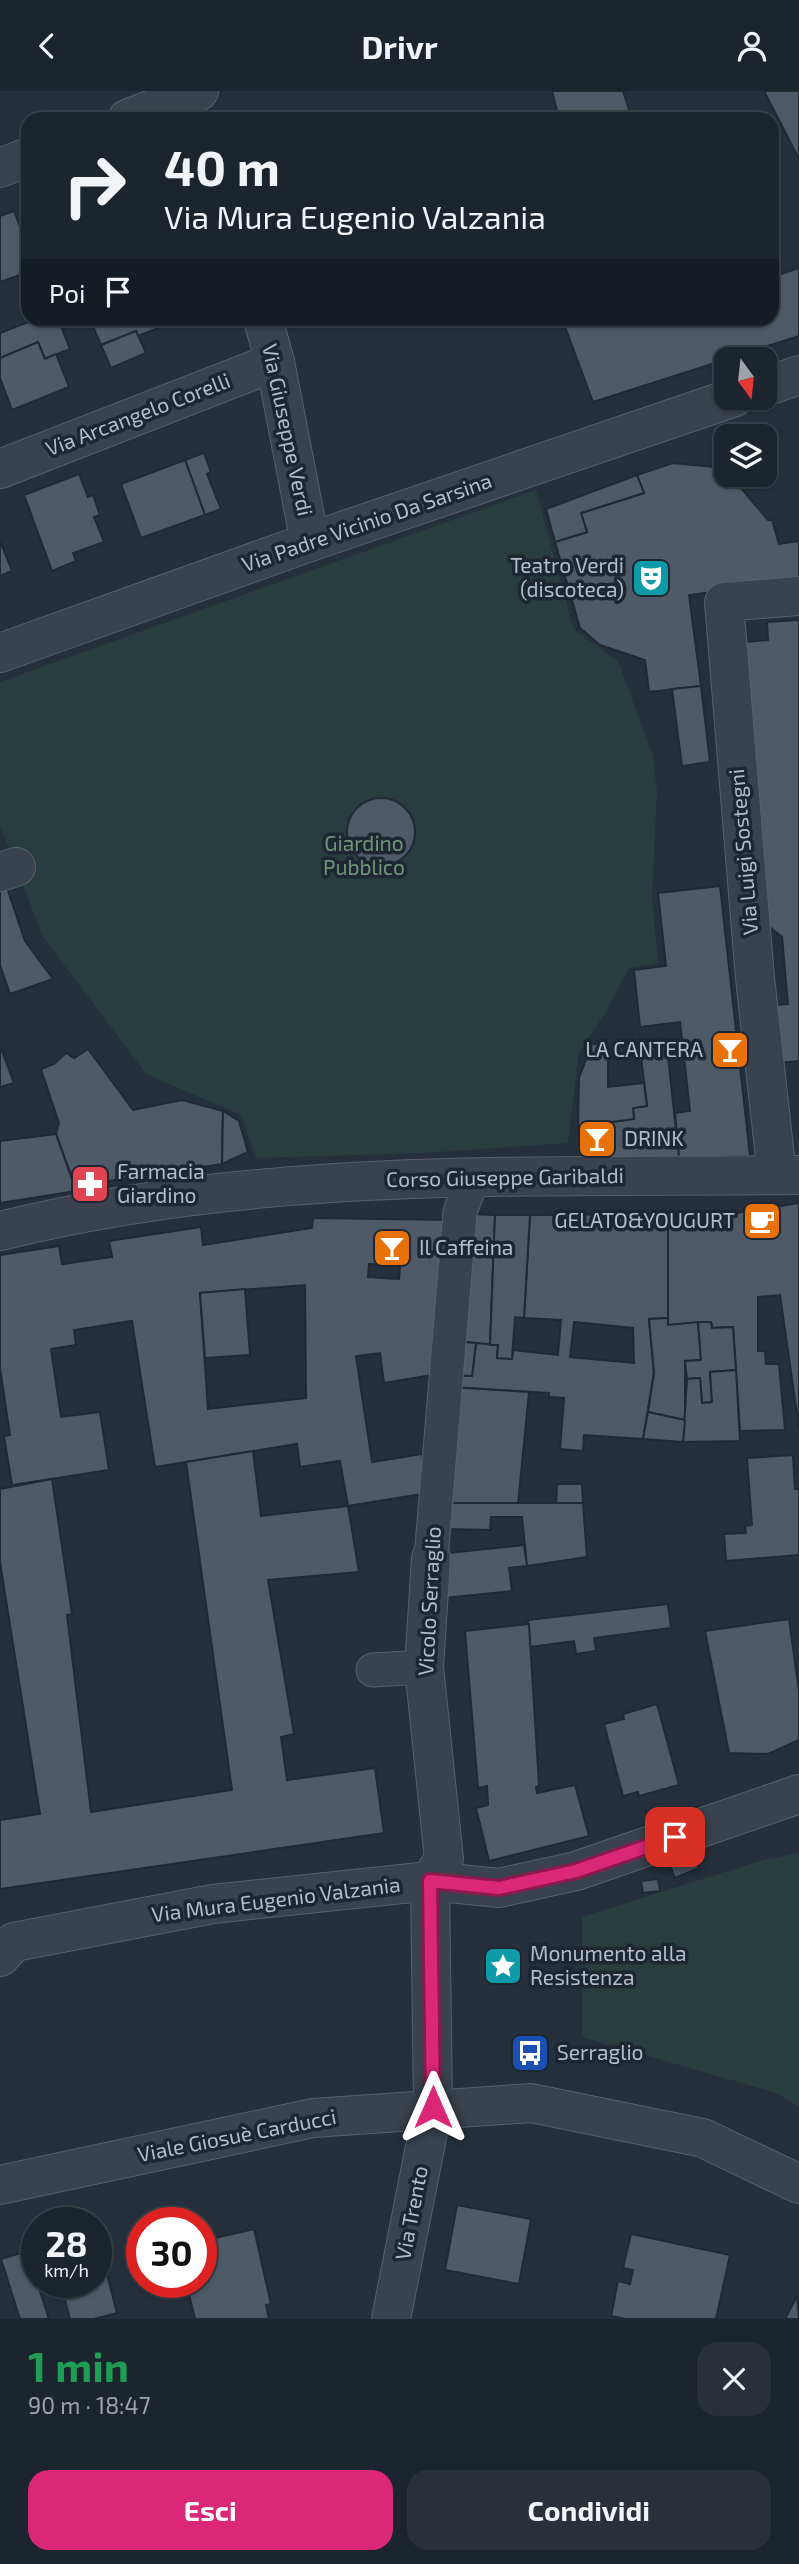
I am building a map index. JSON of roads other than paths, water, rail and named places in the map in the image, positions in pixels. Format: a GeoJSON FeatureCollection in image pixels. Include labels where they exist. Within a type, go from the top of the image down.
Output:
{"type":"FeatureCollection","features":[{"type":"Feature","properties":{"kind":"street"},"geometry":{"type":"LineString","coordinates":[[145,112],[198,91],[203,112]]}},
{"type":"Feature","properties":{"kind":"street"},"geometry":{"type":"LineString","coordinates":[[0,168],[21,160]]}},
{"type":"Feature","properties":{"kind":"street","name":"Via Giuseppe Verdi"},"geometry":{"type":"LineString","coordinates":[[265,326],[275,362],[310,542]]}},
{"type":"Feature","properties":{"kind":"street","name":"Via Arcangelo Corelli"},"geometry":{"type":"LineString","coordinates":[[0,469],[275,362]]}},
{"type":"Feature","properties":{"kind":"street"},"geometry":{"type":"LineString","coordinates":[[777,383],[799,375]]}},
{"type":"Feature","properties":{"kind":"street","name":"Via Padre Vicinio Da Sarsina"},"geometry":{"type":"LineString","coordinates":[[0,653],[310,542],[714,404]]}},
{"type":"Feature","properties":{"kind":"street","name":"Via Luigi Sostegni"},"geometry":{"type":"LineString","coordinates":[[788,1175],[754,965],[724,602],[799,596]]}},
{"type":"Feature","properties":{"kind":"street","name":"Corso Giuseppe Garibaldi"},"geometry":{"type":"LineString","coordinates":[[0,1231],[44,1220],[212,1195],[428,1177],[788,1175]]}},
{"type":"Feature","properties":{"kind":"street","name":"Vicolo Serraglio"},"geometry":{"type":"LineString","coordinates":[[433,2107],[430,1881],[444,1859],[424,1667],[460,1212],[473,1177]]}},
{"type":"Feature","properties":{"kind":"street"},"geometry":{"type":"LineString","coordinates":[[373,1670],[424,1667]]}},
{"type":"Feature","properties":{"kind":"street","name":"Via Mura Eugenio Valzania"},"geometry":{"type":"LineString","coordinates":[[0,1957],[14,1942],[213,1904],[430,1881],[499,1888],[576,1871],[799,1794]]}},
{"type":"Feature","properties":{"kind":"street","name":"Viale Giosuè Carducci"},"geometry":{"type":"LineString","coordinates":[[0,2185],[313,2118],[433,2107],[531,2103],[613,2118],[703,2139],[799,2184]]}},
{"type":"Feature","properties":{"kind":"street","name":"Via Trento"},"geometry":{"type":"LineString","coordinates":[[391,2319],[433,2107]]}},
{"type":"Feature","properties":{"kind":"place","name":"Teatro Verdi (discoteca)"},"geometry":{"type":"Point","coordinates":[651,578]}},
{"type":"Feature","properties":{"kind":"place","name":"LA CANTERA"},"geometry":{"type":"Point","coordinates":[730,1050]}},
{"type":"Feature","properties":{"kind":"place","name":"DRINK"},"geometry":{"type":"Point","coordinates":[597,1139]}},
{"type":"Feature","properties":{"kind":"place","name":"Farmacia Giardino"},"geometry":{"type":"Point","coordinates":[90,1184]}},
{"type":"Feature","properties":{"kind":"place","name":"GELATO&YOUGURT"},"geometry":{"type":"Point","coordinates":[762,1221]}},
{"type":"Feature","properties":{"kind":"place","name":"Il Caffeina"},"geometry":{"type":"Point","coordinates":[392,1248]}},
{"type":"Feature","properties":{"kind":"place","name":"Monumento alla Resistenza"},"geometry":{"type":"Point","coordinates":[503,1966]}},
{"type":"Feature","properties":{"kind":"place","name":"Serraglio"},"geometry":{"type":"Point","coordinates":[530,2053]}},
{"type":"Feature","properties":{"kind":"park label","name":"Giardino Pubblico"},"geometry":{"type":"Point","coordinates":[364,856]}}]}
